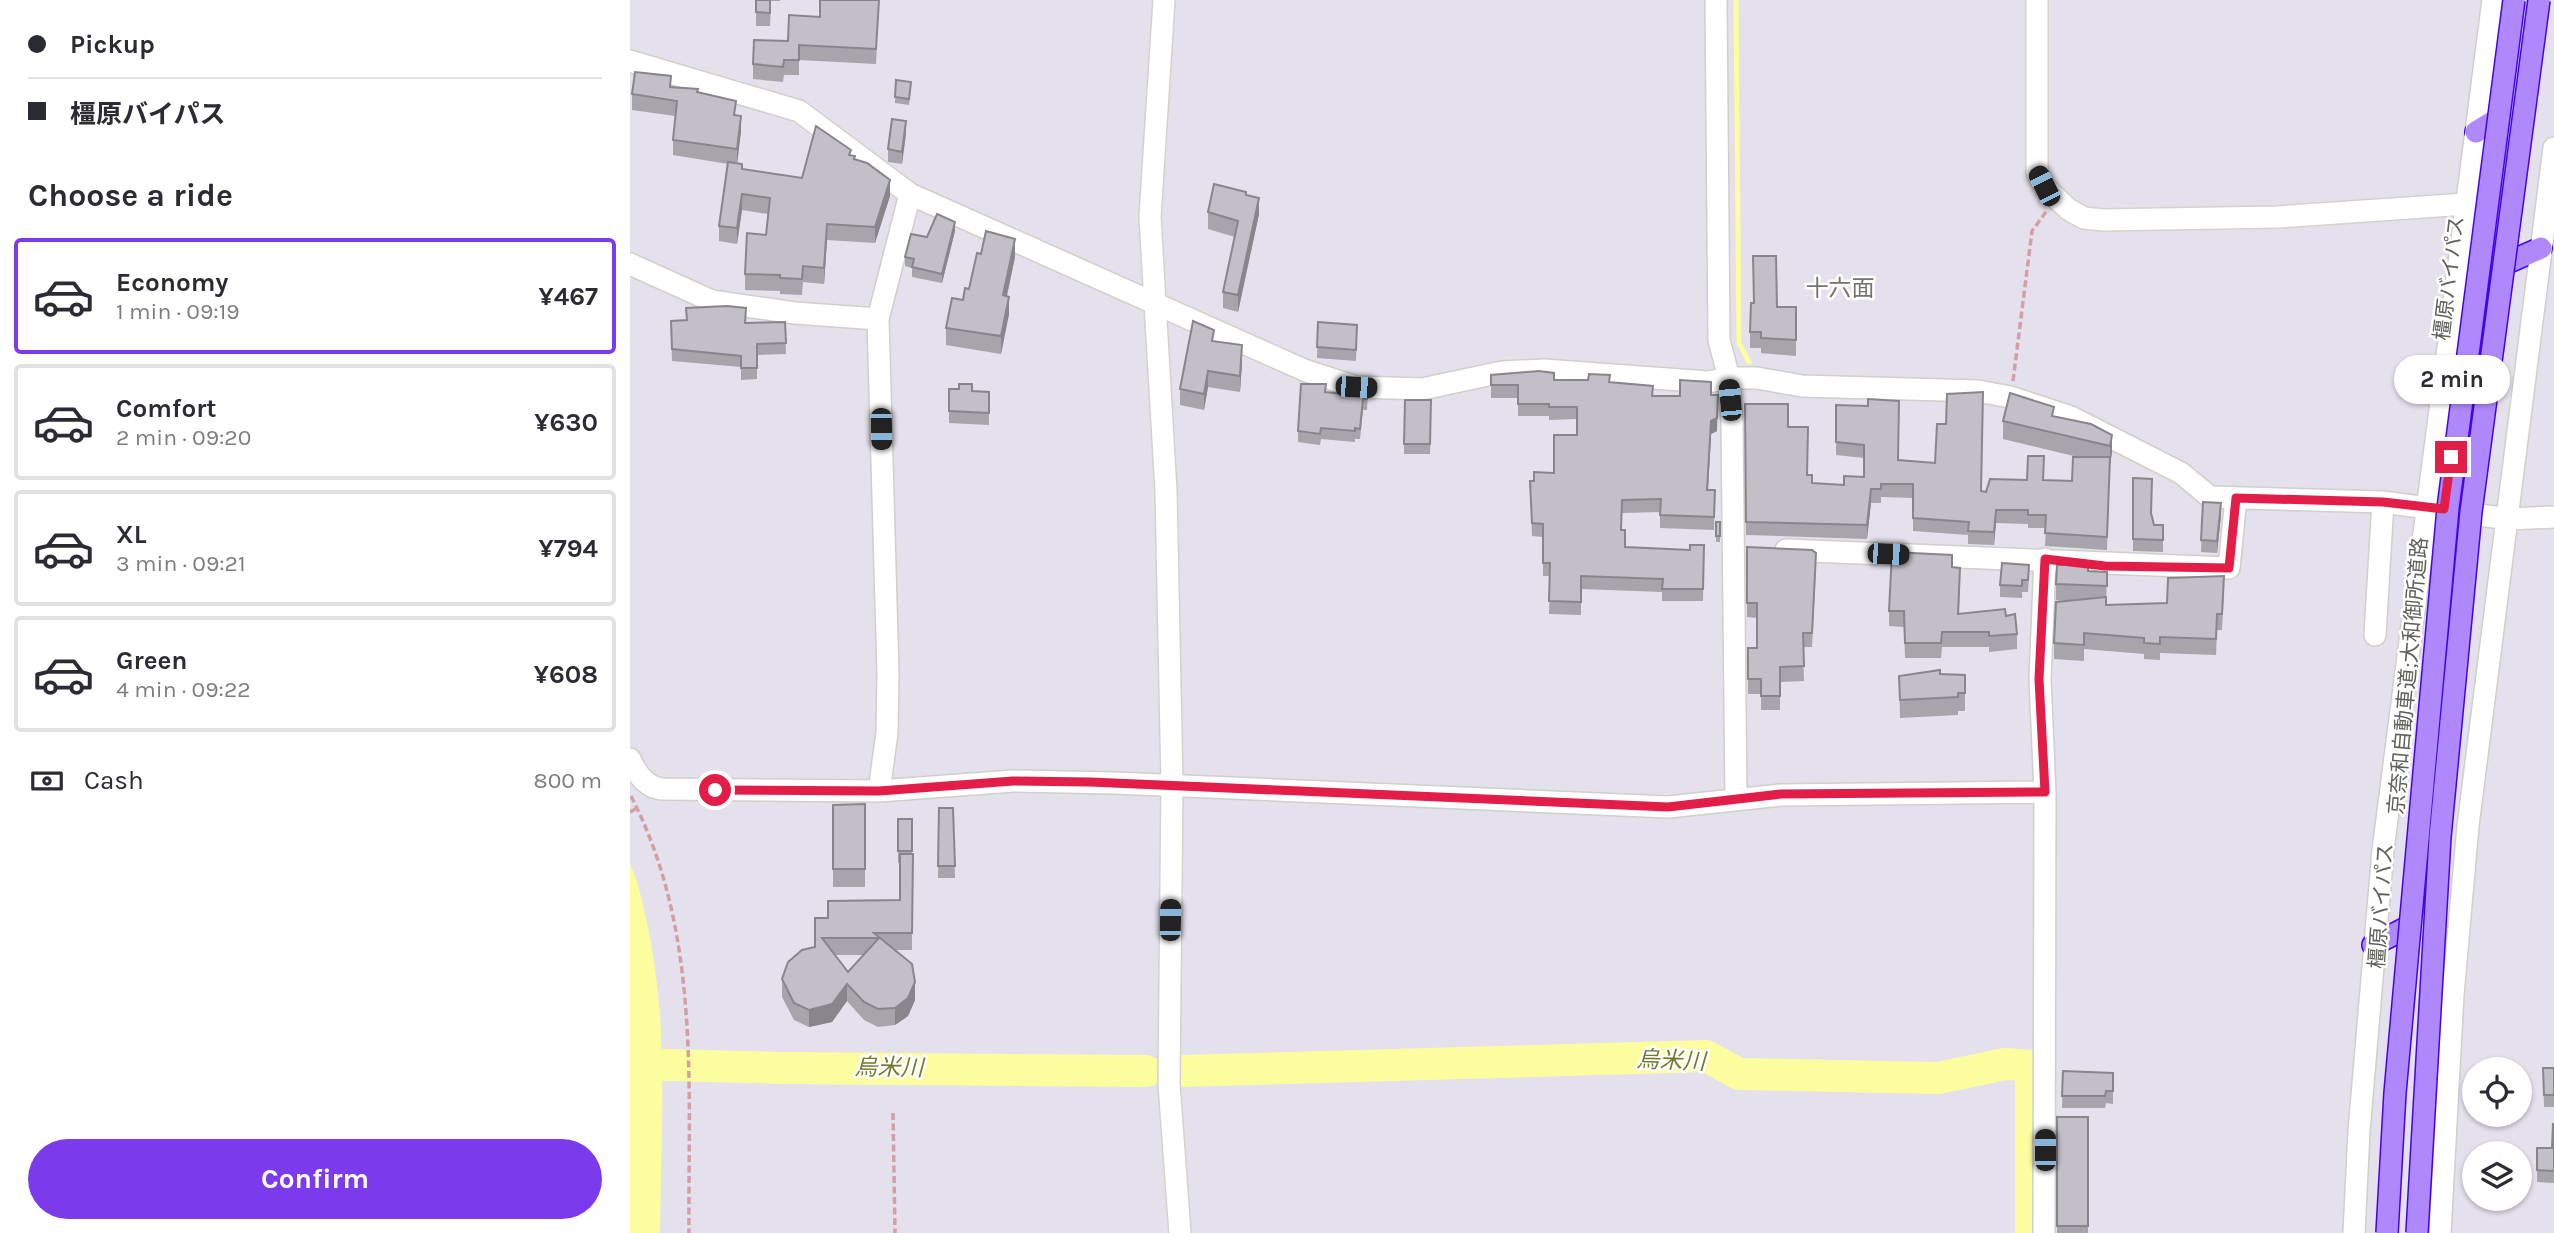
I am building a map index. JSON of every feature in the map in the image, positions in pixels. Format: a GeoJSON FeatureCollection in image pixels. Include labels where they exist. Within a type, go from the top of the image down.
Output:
{"type":"FeatureCollection","features":[{"type":"Feature","properties":{"kind":"highway","name":"橿原バイパス"},"geometry":{"type":"LineString","coordinates":[[2386,1233],[2410,835],[2436,508],[2485,127],[2512,0]]}},
{"type":"Feature","properties":{"kind":"highway","name":"京奈和自動車道;大和御所道路"},"geometry":{"type":"LineString","coordinates":[[2386,1233],[2397,1066],[2448,509],[2512,0]]}},
{"type":"Feature","properties":{"kind":"highway"},"geometry":{"type":"LineString","coordinates":[[2417,1233],[2440,837],[2471,512],[2539,0]]}},
{"type":"Feature","properties":{"kind":"highway"},"geometry":{"type":"LineString","coordinates":[[2424,1233],[2447,836],[2479,515],[2509,262],[2545,0]]}},
{"type":"Feature","properties":{"kind":"highway"},"geometry":{"type":"LineString","coordinates":[[2509,262],[2541,248]]}},
{"type":"Feature","properties":{"kind":"highway"},"geometry":{"type":"LineString","coordinates":[[2374,945],[2404,929]]}},
{"type":"Feature","properties":{"kind":"street"},"geometry":{"type":"LineString","coordinates":[[1164,0],[1150,218],[1152,304],[1166,491],[1172,784],[1169,1084],[1180,1233]]}},
{"type":"Feature","properties":{"kind":"street"},"geometry":{"type":"LineString","coordinates":[[1716,0],[1720,340],[1729,378],[1732,422],[1736,798]]}},
{"type":"Feature","properties":{"kind":"street"},"geometry":{"type":"LineString","coordinates":[[2037,0],[2037,172],[2055,199],[2084,218],[2250,218],[2466,204]]}},
{"type":"Feature","properties":{"kind":"street"},"geometry":{"type":"LineString","coordinates":[[2354,1233],[2374,945],[2436,508],[2466,204],[2485,127],[2493,0]]}},
{"type":"Feature","properties":{"kind":"street"},"geometry":{"type":"LineString","coordinates":[[630,61],[799,111],[911,194],[1152,304],[1304,369],[1356,387],[1422,390],[1502,372],[1544,370],[1708,382],[1729,378],[1802,386],[1978,391],[2010,397],[2071,417],[2181,473],[2210,497],[2383,502],[2509,520],[2554,517]]}},
{"type":"Feature","properties":{"kind":"street"},"geometry":{"type":"LineString","coordinates":[[2440,1233],[2453,995],[2468,826],[2509,520],[2554,148]]}},
{"type":"Feature","properties":{"kind":"street"},"geometry":{"type":"LineString","coordinates":[[879,791],[887,733],[888,674],[878,319],[902,215],[911,194]]}},
{"type":"Feature","properties":{"kind":"street"},"geometry":{"type":"LineString","coordinates":[[630,264],[712,301],[794,313],[878,319]]}},
{"type":"Feature","properties":{"kind":"street"},"geometry":{"type":"LineString","coordinates":[[1732,548],[2045,559],[2105,566],[2229,568],[2236,498]]}},
{"type":"Feature","properties":{"kind":"street"},"geometry":{"type":"LineString","coordinates":[[2375,635],[2383,502]]}},
{"type":"Feature","properties":{"kind":"street"},"geometry":{"type":"LineString","coordinates":[[2044,1233],[2045,792],[2039,679],[2045,559]]}},
{"type":"Feature","properties":{"kind":"street"},"geometry":{"type":"LineString","coordinates":[[630,759],[636,773],[653,788],[879,791],[1013,781],[1172,784],[1256,791],[1658,807],[1781,794],[2045,792]]}},
{"type":"Feature","properties":{"kind":"path"},"geometry":{"type":"LineString","coordinates":[[2010,397],[2032,231],[2055,199]]}},
{"type":"Feature","properties":{"kind":"path"},"geometry":{"type":"LineString","coordinates":[[630,794],[669,890],[686,986],[689,1049],[689,1233]]}},
{"type":"Feature","properties":{"kind":"path"},"geometry":{"type":"LineString","coordinates":[[630,811],[637,808]]}},
{"type":"Feature","properties":{"kind":"path"},"geometry":{"type":"LineString","coordinates":[[893,1113],[895,1233]]}},
{"type":"Feature","properties":{"kind":"shaded area"},"geometry":{"type":"Polygon","coordinates":[[[630,864],[645,914],[658,993],[662,1073],[660,1233],[630,1233],[630,864]]]}},
{"type":"Feature","properties":{"kind":"building"},"geometry":{"type":"Polygon","coordinates":[[[756,0],[770,0],[770,13],[756,12],[756,0]]]}},
{"type":"Feature","properties":{"kind":"building"},"geometry":{"type":"Polygon","coordinates":[[[820,0],[879,0],[876,49],[799,45],[799,60],[784,60],[783,67],[753,64],[754,40],[788,41],[789,15],[820,17],[820,0]]]}},
{"type":"Feature","properties":{"kind":"building"},"geometry":{"type":"Polygon","coordinates":[[[635,72],[671,76],[670,87],[698,89],[697,92],[736,101],[734,115],[741,116],[737,149],[673,140],[677,101],[632,94],[635,72]]]}},
{"type":"Feature","properties":{"kind":"building"},"geometry":{"type":"Polygon","coordinates":[[[896,80],[911,82],[909,99],[895,97],[896,80]]]}},
{"type":"Feature","properties":{"kind":"building"},"geometry":{"type":"Polygon","coordinates":[[[892,119],[906,121],[902,152],[888,149],[892,119]]]}},
{"type":"Feature","properties":{"kind":"building"},"geometry":{"type":"Polygon","coordinates":[[[816,126],[851,150],[849,155],[855,156],[854,159],[867,163],[890,180],[875,227],[827,224],[824,268],[803,266],[802,279],[745,274],[747,233],[766,235],[770,198],[742,194],[737,228],[719,226],[728,162],[742,164],[742,169],[802,178],[816,126]]]}},
{"type":"Feature","properties":{"kind":"building"},"geometry":{"type":"Polygon","coordinates":[[[1214,184],[1259,198],[1238,295],[1223,292],[1238,221],[1208,212],[1214,184]]]}},
{"type":"Feature","properties":{"kind":"building"},"geometry":{"type":"Polygon","coordinates":[[[937,214],[955,222],[942,274],[912,267],[914,259],[905,257],[911,234],[927,237],[937,214]]]}},
{"type":"Feature","properties":{"kind":"building"},"geometry":{"type":"Polygon","coordinates":[[[986,231],[1015,239],[1003,295],[1009,297],[1001,336],[946,328],[952,298],[963,300],[965,288],[969,289],[977,253],[981,254],[986,231]]]}},
{"type":"Feature","properties":{"kind":"building"},"geometry":{"type":"Polygon","coordinates":[[[1753,256],[1776,256],[1777,307],[1796,307],[1796,340],[1761,338],[1761,332],[1750,332],[1751,303],[1754,303],[1753,256]]]}},
{"type":"Feature","properties":{"kind":"building"},"geometry":{"type":"Polygon","coordinates":[[[686,308],[746,308],[745,323],[785,322],[786,343],[757,344],[757,368],[741,368],[741,356],[672,349],[671,321],[687,320],[686,308]]]}},
{"type":"Feature","properties":{"kind":"building"},"geometry":{"type":"Polygon","coordinates":[[[1193,321],[1214,330],[1212,341],[1242,345],[1240,376],[1208,371],[1204,394],[1180,389],[1193,321]]]}},
{"type":"Feature","properties":{"kind":"building"},"geometry":{"type":"Polygon","coordinates":[[[1318,322],[1357,325],[1356,350],[1317,347],[1318,322]]]}},
{"type":"Feature","properties":{"kind":"building"},"geometry":{"type":"Polygon","coordinates":[[[1539,371],[1554,373],[1554,380],[1588,380],[1589,374],[1610,375],[1609,382],[1653,386],[1652,396],[1680,396],[1680,380],[1711,382],[1711,395],[1718,395],[1717,418],[1711,421],[1707,490],[1715,490],[1714,517],[1660,515],[1661,499],[1622,500],[1621,530],[1625,530],[1625,547],[1690,550],[1690,545],[1704,545],[1703,589],[1662,589],[1663,579],[1581,576],[1581,602],[1549,601],[1550,563],[1543,563],[1543,524],[1532,523],[1530,481],[1534,481],[1534,472],[1554,473],[1554,435],[1577,435],[1577,407],[1518,404],[1518,385],[1491,385],[1491,375],[1539,371]]]}},
{"type":"Feature","properties":{"kind":"building"},"geometry":{"type":"Polygon","coordinates":[[[959,384],[972,384],[972,391],[989,392],[989,413],[949,411],[949,389],[959,389],[959,384]]]}},
{"type":"Feature","properties":{"kind":"building"},"geometry":{"type":"Polygon","coordinates":[[[1301,384],[1326,384],[1325,392],[1353,395],[1353,389],[1368,390],[1367,399],[1363,399],[1360,429],[1355,428],[1355,431],[1321,428],[1320,434],[1298,431],[1301,384]]]}},
{"type":"Feature","properties":{"kind":"building"},"geometry":{"type":"Polygon","coordinates":[[[1983,392],[1981,491],[1986,492],[1990,479],[2027,480],[2028,456],[2044,456],[2043,480],[2072,481],[2073,457],[2110,457],[2107,537],[2045,533],[2046,515],[2028,515],[2028,510],[1996,510],[1994,532],[1968,531],[1969,522],[1913,518],[1913,484],[1881,484],[1881,489],[1871,489],[1867,525],[1746,522],[1745,404],[1788,404],[1788,427],[1808,427],[1807,475],[1812,475],[1812,483],[1844,485],[1844,476],[1864,477],[1864,445],[1836,442],[1836,405],[1868,406],[1868,399],[1899,401],[1898,460],[1935,463],[1937,424],[1946,424],[1947,394],[1983,392]]]}},
{"type":"Feature","properties":{"kind":"building"},"geometry":{"type":"Polygon","coordinates":[[[2010,393],[2054,407],[2052,416],[2091,424],[2112,435],[2110,446],[2003,421],[2010,393]]]}},
{"type":"Feature","properties":{"kind":"building"},"geometry":{"type":"Polygon","coordinates":[[[1405,400],[1431,400],[1430,444],[1404,444],[1405,400]]]}},
{"type":"Feature","properties":{"kind":"building"},"geometry":{"type":"Polygon","coordinates":[[[2133,478],[2152,479],[2151,513],[2154,525],[2163,525],[2163,540],[2133,539],[2133,478]]]}},
{"type":"Feature","properties":{"kind":"building"},"geometry":{"type":"Polygon","coordinates":[[[2203,502],[2221,503],[2217,541],[2201,540],[2203,502]]]}},
{"type":"Feature","properties":{"kind":"building"},"geometry":{"type":"Polygon","coordinates":[[[1716,522],[1720,522],[1720,536],[1716,536],[1716,522]]]}},
{"type":"Feature","properties":{"kind":"building"},"geometry":{"type":"Polygon","coordinates":[[[1747,547],[1812,550],[1816,553],[1812,633],[1803,633],[1804,666],[1780,667],[1780,696],[1761,696],[1761,679],[1748,679],[1748,648],[1757,648],[1757,603],[1747,603],[1747,547]]]}},
{"type":"Feature","properties":{"kind":"building"},"geometry":{"type":"Polygon","coordinates":[[[1892,552],[1952,555],[1952,567],[1960,568],[1958,614],[2005,609],[2006,616],[2015,614],[2017,634],[1989,636],[1989,632],[1942,632],[1941,643],[1905,643],[1904,611],[1889,611],[1892,552]]]}},
{"type":"Feature","properties":{"kind":"building"},"geometry":{"type":"Polygon","coordinates":[[[2002,563],[2029,565],[2028,580],[2022,580],[2022,586],[2000,585],[2002,563]]]}},
{"type":"Feature","properties":{"kind":"building"},"geometry":{"type":"Polygon","coordinates":[[[2088,564],[2088,571],[2107,572],[2107,586],[2056,584],[2057,565],[2088,564]]]}},
{"type":"Feature","properties":{"kind":"building"},"geometry":{"type":"Polygon","coordinates":[[[2224,576],[2222,614],[2217,614],[2216,639],[2160,637],[2160,644],[2144,643],[2144,638],[2084,633],[2084,645],[2054,643],[2056,602],[2106,597],[2106,605],[2167,603],[2168,578],[2224,576]]]}},
{"type":"Feature","properties":{"kind":"building"},"geometry":{"type":"Polygon","coordinates":[[[1940,670],[1940,674],[1965,675],[1965,693],[1958,693],[1958,697],[1900,700],[1899,676],[1940,670]]]}},
{"type":"Feature","properties":{"kind":"building"},"geometry":{"type":"Polygon","coordinates":[[[865,804],[865,869],[833,869],[833,805],[865,804]]]}},
{"type":"Feature","properties":{"kind":"building"},"geometry":{"type":"Polygon","coordinates":[[[939,808],[953,808],[955,866],[938,866],[939,808]]]}},
{"type":"Feature","properties":{"kind":"building"},"geometry":{"type":"Polygon","coordinates":[[[898,819],[912,819],[912,851],[898,851],[898,819]]]}},
{"type":"Feature","properties":{"kind":"building"},"geometry":{"type":"Polygon","coordinates":[[[900,854],[913,854],[912,933],[874,933],[912,964],[915,982],[908,998],[895,1008],[878,1009],[864,1002],[847,984],[832,1004],[809,1010],[794,1003],[782,979],[788,962],[802,950],[815,947],[815,918],[828,918],[828,901],[900,900],[900,854]],[[822,938],[848,972],[879,938],[822,938]]]}},
{"type":"Feature","properties":{"kind":"building"},"geometry":{"type":"Polygon","coordinates":[[[2543,1068],[2554,1068],[2554,1095],[2544,1095],[2543,1068]]]}},
{"type":"Feature","properties":{"kind":"building"},"geometry":{"type":"Polygon","coordinates":[[[2063,1071],[2113,1073],[2113,1091],[2106,1091],[2105,1096],[2062,1096],[2063,1071]]]}},
{"type":"Feature","properties":{"kind":"building"},"geometry":{"type":"Polygon","coordinates":[[[2057,1117],[2088,1117],[2088,1226],[2057,1226],[2057,1117]]]}},
{"type":"Feature","properties":{"kind":"building"},"geometry":{"type":"Polygon","coordinates":[[[2553,1124],[2554,1171],[2537,1170],[2537,1148],[2552,1148],[2553,1124]]]}},
{"type":"Feature","properties":{"kind":"waterway"},"geometry":{"type":"LineString","coordinates":[[1736,0],[1739,343],[1749,362]]}},
{"type":"Feature","properties":{"kind":"waterway","name":"烏米川"},"geometry":{"type":"LineString","coordinates":[[1181,1071],[1706,1056],[1739,1074],[1938,1078],[2005,1064],[2031,1066],[2031,1233]]}},
{"type":"Feature","properties":{"kind":"waterway","name":"烏米川"},"geometry":{"type":"LineString","coordinates":[[633,1064],[1146,1071]]}},
{"type":"Feature","properties":{"kind":"district","name":"十六面"},"geometry":{"type":"Point","coordinates":[1840,288]}},
{"type":"Feature","properties":{"kind":"route"},"geometry":{"type":"LineString","coordinates":[[715,790],[879,791],[1013,781],[1090,782],[1668,807],[1781,794],[2045,792],[2039,679],[2045,559],[2105,566],[2229,568],[2236,498],[2383,502],[2444,509],[2451,457]]}}]}
